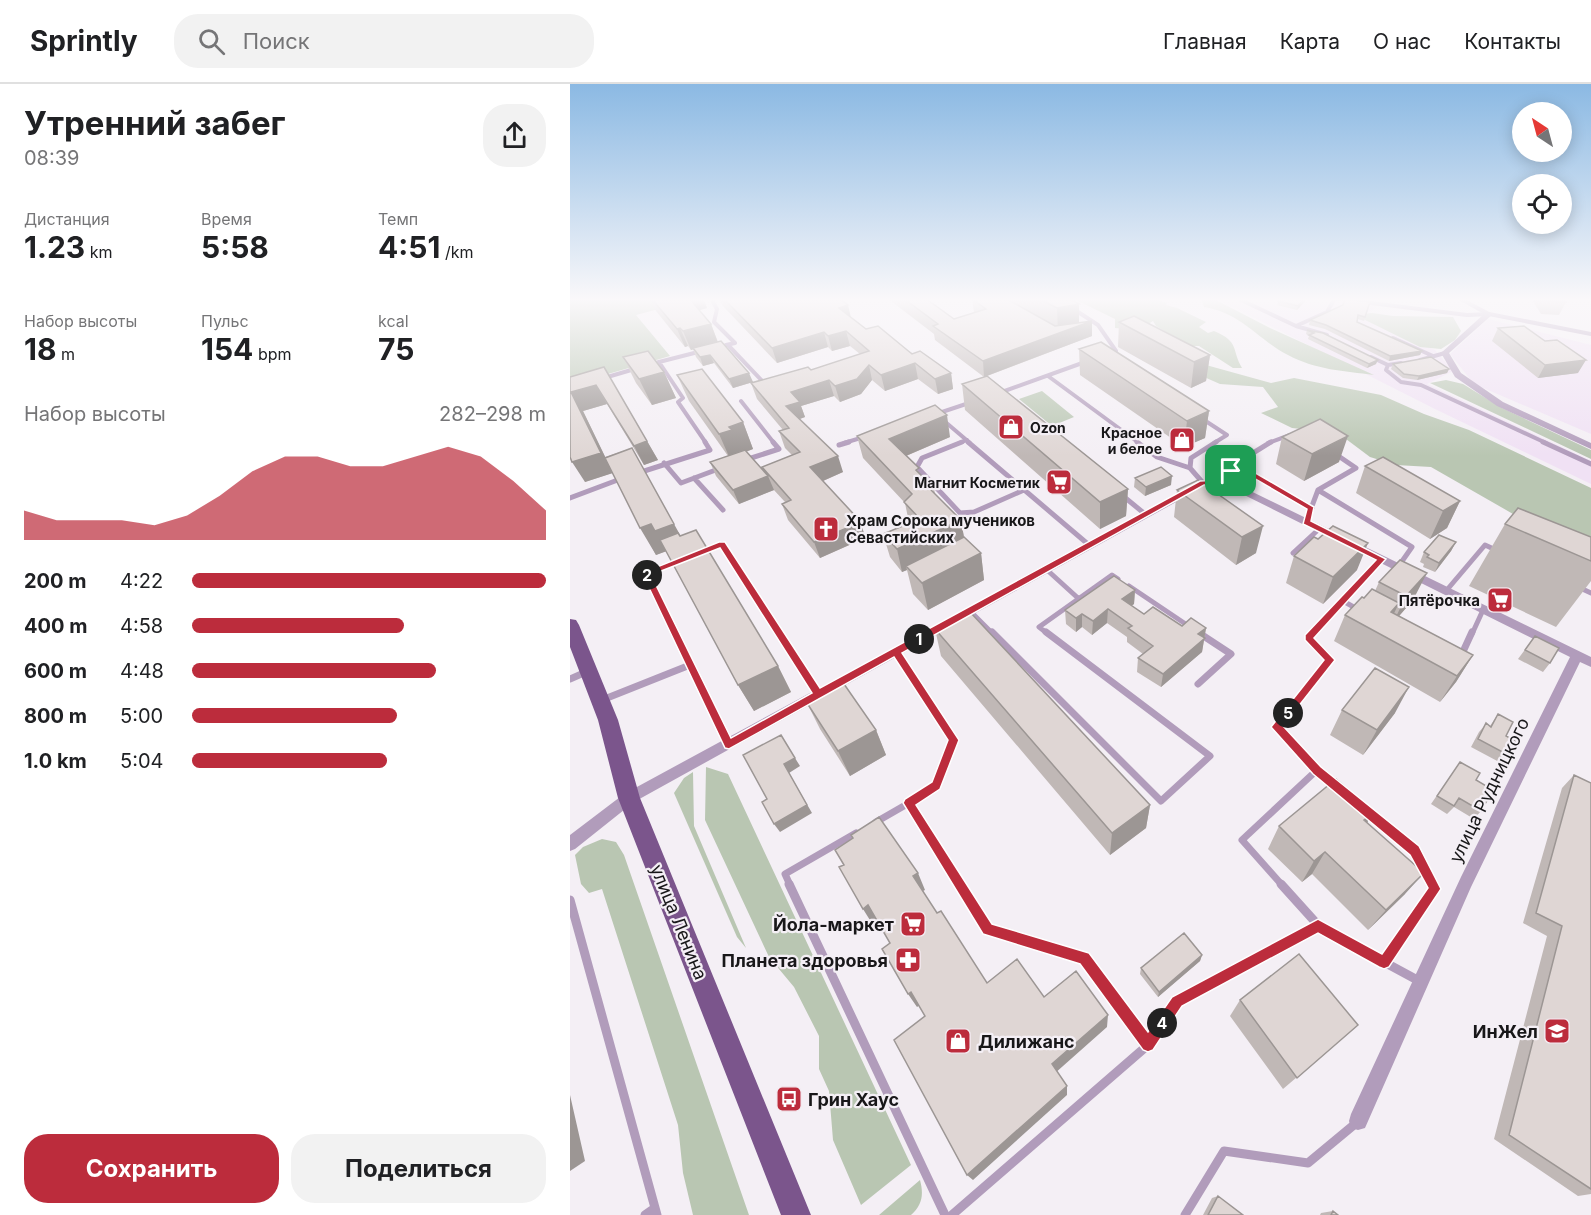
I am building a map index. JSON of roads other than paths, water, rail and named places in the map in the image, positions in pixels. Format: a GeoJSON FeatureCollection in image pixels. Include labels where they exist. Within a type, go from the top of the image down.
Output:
{"type":"FeatureCollection","features":[{"type":"Feature","properties":{"kind":"main road","name":"улица Ленина"},"geometry":{"type":"LineString","coordinates":[[570,626],[608,720],[629,798],[796,1215]]}},
{"type":"Feature","properties":{"kind":"street"},"geometry":{"type":"LineString","coordinates":[[1448,351],[1445,353],[1458,375],[1500,404],[1591,446]]}},
{"type":"Feature","properties":{"kind":"street"},"geometry":{"type":"LineString","coordinates":[[570,844],[629,798],[1146,514],[1201,488],[1226,482],[1584,658]]}},
{"type":"Feature","properties":{"kind":"street","name":"улица Рудницкого"},"geometry":{"type":"LineString","coordinates":[[1358,1121],[1466,882],[1584,658]]}},
{"type":"Feature","properties":{"kind":"lane"},"geometry":{"type":"LineString","coordinates":[[592,381],[705,351]]}},
{"type":"Feature","properties":{"kind":"lane"},"geometry":{"type":"LineString","coordinates":[[733,351],[768,388]]}},
{"type":"Feature","properties":{"kind":"lane"},"geometry":{"type":"LineString","coordinates":[[1106,354],[1116,351],[1124,359]]}},
{"type":"Feature","properties":{"kind":"lane"},"geometry":{"type":"LineString","coordinates":[[1422,351],[1434,356]]}},
{"type":"Feature","properties":{"kind":"lane"},"geometry":{"type":"LineString","coordinates":[[1369,356],[1388,365],[1445,353]]}},
{"type":"Feature","properties":{"kind":"lane"},"geometry":{"type":"LineString","coordinates":[[570,498],[664,463],[710,450],[678,402],[683,398],[659,362]]}},
{"type":"Feature","properties":{"kind":"lane"},"geometry":{"type":"LineString","coordinates":[[988,396],[1087,362]]}},
{"type":"Feature","properties":{"kind":"lane"},"geometry":{"type":"LineString","coordinates":[[1388,365],[1386,370],[1403,384],[1420,385],[1591,464]]}},
{"type":"Feature","properties":{"kind":"lane"},"geometry":{"type":"LineString","coordinates":[[1048,376],[1157,457],[1190,468]]}},
{"type":"Feature","properties":{"kind":"lane"},"geometry":{"type":"LineString","coordinates":[[999,393],[1008,400]]}},
{"type":"Feature","properties":{"kind":"lane"},"geometry":{"type":"LineString","coordinates":[[737,463],[779,449],[741,400]]}},
{"type":"Feature","properties":{"kind":"lane"},"geometry":{"type":"LineString","coordinates":[[926,417],[978,400]]}},
{"type":"Feature","properties":{"kind":"lane"},"geometry":{"type":"LineString","coordinates":[[936,414],[1089,545]]}},
{"type":"Feature","properties":{"kind":"lane"},"geometry":{"type":"LineString","coordinates":[[1197,416],[1227,435],[1191,458],[1190,468],[1201,488]]}},
{"type":"Feature","properties":{"kind":"lane"},"geometry":{"type":"LineString","coordinates":[[839,445],[872,434]]}},
{"type":"Feature","properties":{"kind":"lane"},"geometry":{"type":"LineString","coordinates":[[1226,482],[1237,466],[1269,441],[1293,434],[1301,436]]}},
{"type":"Feature","properties":{"kind":"lane"},"geometry":{"type":"LineString","coordinates":[[967,440],[922,458],[917,467],[960,513],[974,512],[1024,490]]}},
{"type":"Feature","properties":{"kind":"lane"},"geometry":{"type":"LineString","coordinates":[[1306,522],[1318,490],[1356,468],[1327,447]]}},
{"type":"Feature","properties":{"kind":"lane"},"geometry":{"type":"LineString","coordinates":[[664,463],[681,483],[726,467]]}},
{"type":"Feature","properties":{"kind":"lane"},"geometry":{"type":"LineString","coordinates":[[1237,466],[1311,508]]}},
{"type":"Feature","properties":{"kind":"lane"},"geometry":{"type":"LineString","coordinates":[[694,478],[723,510]]}},
{"type":"Feature","properties":{"kind":"lane"},"geometry":{"type":"LineString","coordinates":[[1318,490],[1412,547],[1398,567]]}},
{"type":"Feature","properties":{"kind":"lane"},"geometry":{"type":"LineString","coordinates":[[1121,494],[1146,514]]}},
{"type":"Feature","properties":{"kind":"lane"},"geometry":{"type":"LineString","coordinates":[[1293,553],[1319,528]]}},
{"type":"Feature","properties":{"kind":"lane"},"geometry":{"type":"LineString","coordinates":[[729,744],[646,573],[722,544],[818,694]]}},
{"type":"Feature","properties":{"kind":"lane"},"geometry":{"type":"LineString","coordinates":[[1446,591],[1485,545],[1506,555]]}},
{"type":"Feature","properties":{"kind":"lane"},"geometry":{"type":"LineString","coordinates":[[1344,792],[1317,770],[1276,727],[1330,660],[1309,638],[1381,559]]}},
{"type":"Feature","properties":{"kind":"lane"},"geometry":{"type":"LineString","coordinates":[[1046,569],[1079,599]]}},
{"type":"Feature","properties":{"kind":"lane"},"geometry":{"type":"LineString","coordinates":[[970,611],[1161,801],[1210,756],[1039,627],[1112,575],[1231,654],[1198,684]]}},
{"type":"Feature","properties":{"kind":"lane"},"geometry":{"type":"LineString","coordinates":[[1570,583],[1591,593]]}},
{"type":"Feature","properties":{"kind":"lane"},"geometry":{"type":"LineString","coordinates":[[1343,601],[1364,612]]}},
{"type":"Feature","properties":{"kind":"lane"},"geometry":{"type":"LineString","coordinates":[[1457,664],[1484,610]]}},
{"type":"Feature","properties":{"kind":"lane"},"geometry":{"type":"LineString","coordinates":[[896,652],[953,740],[936,786],[785,874],[945,1215]]}},
{"type":"Feature","properties":{"kind":"lane"},"geometry":{"type":"LineString","coordinates":[[600,700],[690,665]]}},
{"type":"Feature","properties":{"kind":"lane"},"geometry":{"type":"LineString","coordinates":[[570,679],[588,671]]}},
{"type":"Feature","properties":{"kind":"lane"},"geometry":{"type":"LineString","coordinates":[[1317,770],[1242,840],[1318,925],[1421,982]]}},
{"type":"Feature","properties":{"kind":"lane"},"geometry":{"type":"LineString","coordinates":[[909,803],[988,929],[1084,958],[1148,1045]]}},
{"type":"Feature","properties":{"kind":"lane"},"geometry":{"type":"LineString","coordinates":[[1362,807],[1415,850],[1435,889],[1384,962]]}},
{"type":"Feature","properties":{"kind":"lane"},"geometry":{"type":"LineString","coordinates":[[570,900],[656,1211],[645,1215]]}},
{"type":"Feature","properties":{"kind":"lane"},"geometry":{"type":"LineString","coordinates":[[952,1215],[1148,1045],[1177,1002],[1318,925]]}},
{"type":"Feature","properties":{"kind":"lane"},"geometry":{"type":"LineString","coordinates":[[1185,1215],[1224,1151],[1308,1163],[1358,1121]]}},
{"type":"Feature","properties":{"kind":"place","name":"Ozon"},"geometry":{"type":"Point","coordinates":[1011,427]}},
{"type":"Feature","properties":{"kind":"place","name":"Красное и белое"},"geometry":{"type":"Point","coordinates":[1182,440]}},
{"type":"Feature","properties":{"kind":"place","name":"Магнит Косметик"},"geometry":{"type":"Point","coordinates":[1059,482]}},
{"type":"Feature","properties":{"kind":"place","name":"Храм Сорока мучеников Севастийских"},"geometry":{"type":"Point","coordinates":[826,529]}},
{"type":"Feature","properties":{"kind":"place","name":"Пятёрочка"},"geometry":{"type":"Point","coordinates":[1500,600]}},
{"type":"Feature","properties":{"kind":"place","name":"Йола-маркет"},"geometry":{"type":"Point","coordinates":[913,924]}},
{"type":"Feature","properties":{"kind":"place","name":"Планета здоровья"},"geometry":{"type":"Point","coordinates":[908,960]}},
{"type":"Feature","properties":{"kind":"place","name":"ИнЖел"},"geometry":{"type":"Point","coordinates":[1557,1031]}},
{"type":"Feature","properties":{"kind":"place","name":"Дилижанс"},"geometry":{"type":"Point","coordinates":[958,1041]}},
{"type":"Feature","properties":{"kind":"place","name":"Грин Хаус"},"geometry":{"type":"Point","coordinates":[789,1099]}}]}
